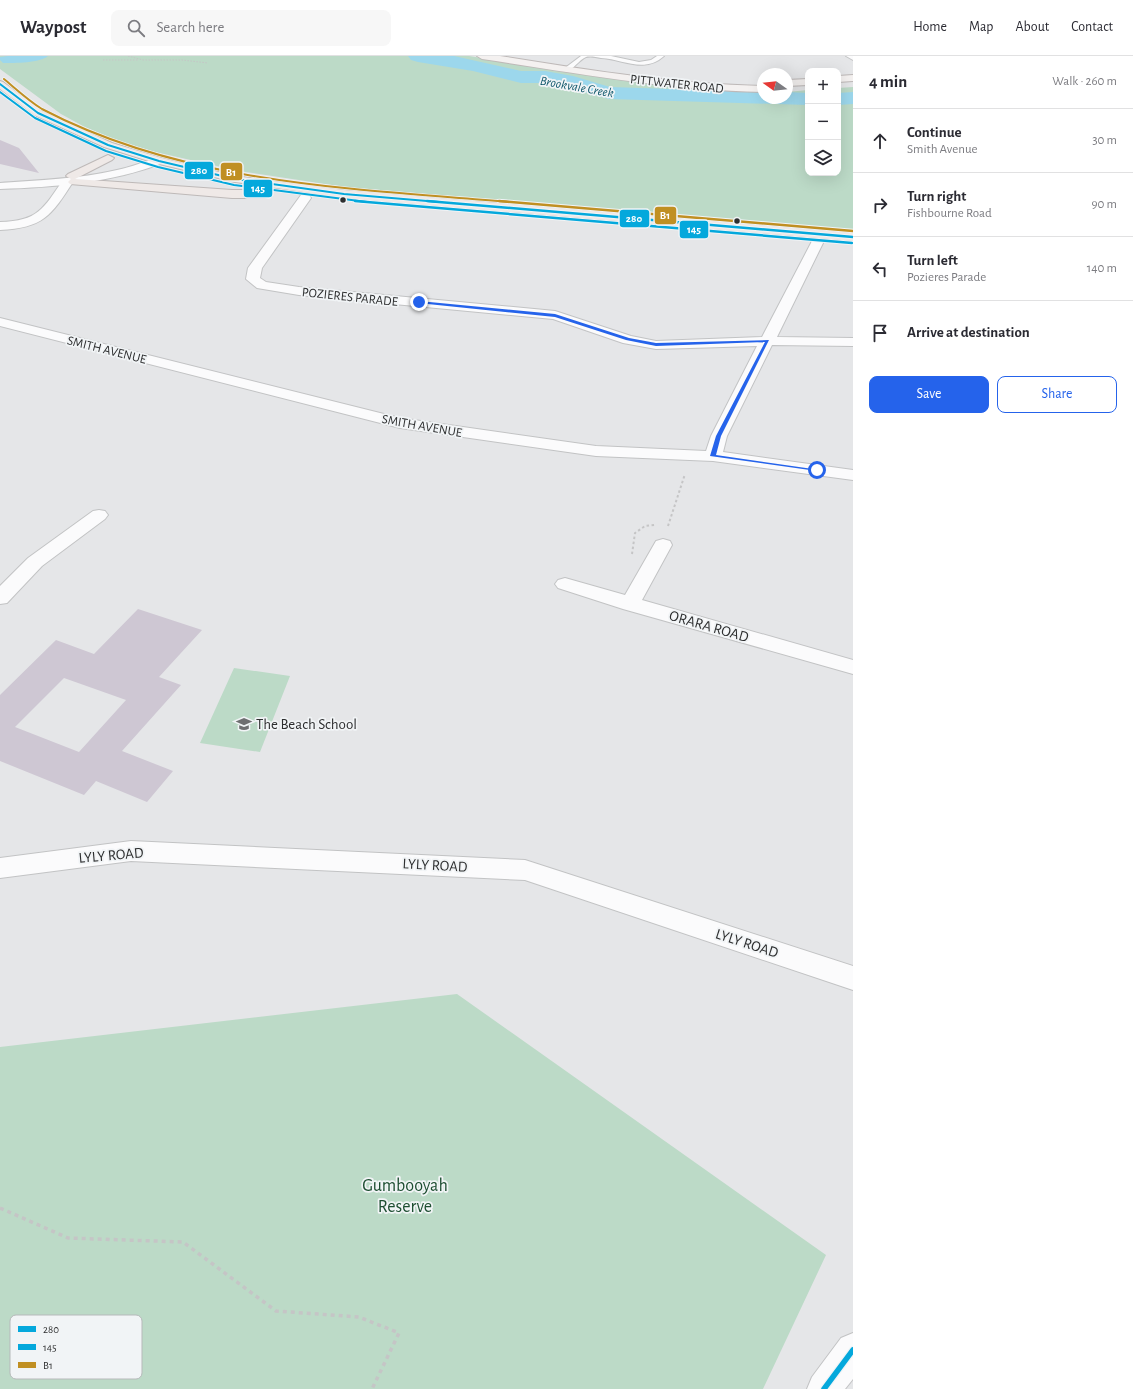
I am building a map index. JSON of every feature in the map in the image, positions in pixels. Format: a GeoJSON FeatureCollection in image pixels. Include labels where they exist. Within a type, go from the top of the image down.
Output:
{"type":"FeatureCollection","features":[{"type":"Feature","properties":{"kind":"highway"},"geometry":{"type":"LineString","coordinates":[[0,84],[29,107],[48,119],[144,162],[213,185],[305,198],[819,239],[853,237]]}},
{"type":"Feature","properties":{"kind":"highway"},"geometry":{"type":"LineString","coordinates":[[0,98],[23,117],[49,133],[108,158],[128,164],[144,162]]}},
{"type":"Feature","properties":{"kind":"highway"},"geometry":{"type":"LineString","coordinates":[[71,180],[108,158]]}},
{"type":"Feature","properties":{"kind":"highway"},"geometry":{"type":"LineString","coordinates":[[159,161],[235,179],[344,194],[819,239],[853,245]]}},
{"type":"Feature","properties":{"kind":"highway"},"geometry":{"type":"LineString","coordinates":[[71,180],[232,194],[273,194]]}},
{"type":"Feature","properties":{"kind":"main road","name":"PITTWATER ROAD"},"geometry":{"type":"LineString","coordinates":[[482,56],[687,79],[757,83]]}},
{"type":"Feature","properties":{"kind":"main road","name":"PITTWATER ROAD"},"geometry":{"type":"LineString","coordinates":[[522,56],[676,84],[757,89]]}},
{"type":"Feature","properties":{"kind":"main road"},"geometry":{"type":"LineString","coordinates":[[841,79],[853,78]]}},
{"type":"Feature","properties":{"kind":"main road"},"geometry":{"type":"LineString","coordinates":[[793,83],[805,82]]}},
{"type":"Feature","properties":{"kind":"main road"},"geometry":{"type":"LineString","coordinates":[[841,86],[853,84]]}},
{"type":"Feature","properties":{"kind":"main road"},"geometry":{"type":"LineString","coordinates":[[793,89],[805,88]]}},
{"type":"Feature","properties":{"kind":"street"},"geometry":{"type":"LineString","coordinates":[[0,186],[104,177],[144,162],[159,161]]}},
{"type":"Feature","properties":{"kind":"street"},"geometry":{"type":"LineString","coordinates":[[0,181],[71,180],[128,164]]}},
{"type":"Feature","properties":{"kind":"street"},"geometry":{"type":"LineString","coordinates":[[0,226],[24,224],[40,218],[71,180]]}},
{"type":"Feature","properties":{"kind":"street","name":"POZIERES PARADE"},"geometry":{"type":"LineString","coordinates":[[305,198],[255,268],[253,279],[262,285],[299,291],[555,315],[628,340],[656,345],[768,341],[853,342]]}},
{"type":"Feature","properties":{"kind":"street"},"geometry":{"type":"LineString","coordinates":[[713,456],[719,436],[819,239]]}},
{"type":"Feature","properties":{"kind":"street","name":"SMITH AVENUE"},"geometry":{"type":"LineString","coordinates":[[0,322],[400,423],[596,451],[713,456],[853,475]]}},
{"type":"Feature","properties":{"kind":"street"},"geometry":{"type":"LineString","coordinates":[[0,598],[34,562],[99,515]]}},
{"type":"Feature","properties":{"kind":"street"},"geometry":{"type":"LineString","coordinates":[[630,604],[663,545]]}},
{"type":"Feature","properties":{"kind":"street","name":"ORARA ROAD"},"geometry":{"type":"LineString","coordinates":[[564,584],[853,667]]}},
{"type":"Feature","properties":{"kind":"street","name":"LYLY ROAD"},"geometry":{"type":"LineString","coordinates":[[0,868],[131,851],[525,870],[853,978]]}},
{"type":"Feature","properties":{"kind":"street"},"geometry":{"type":"LineString","coordinates":[[824,1389],[853,1350]]}},
{"type":"Feature","properties":{"kind":"lane"},"geometry":{"type":"LineString","coordinates":[[571,66],[585,56],[603,56],[630,64],[646,64],[661,56]]}},
{"type":"Feature","properties":{"kind":"path"},"geometry":{"type":"LineString","coordinates":[[128,56],[143,60]]}},
{"type":"Feature","properties":{"kind":"path"},"geometry":{"type":"LineString","coordinates":[[103,60],[182,60],[208,63]]}},
{"type":"Feature","properties":{"kind":"path"},"geometry":{"type":"LineString","coordinates":[[668,526],[685,473],[682,455]]}},
{"type":"Feature","properties":{"kind":"path"},"geometry":{"type":"LineString","coordinates":[[0,1208],[68,1238],[183,1242],[276,1311],[359,1317],[399,1333],[372,1389]]}},
{"type":"Feature","properties":{"kind":"green space"},"geometry":{"type":"Polygon","coordinates":[[[0,56],[469,56],[668,86],[757,91],[757,104],[793,104],[793,91],[805,90],[805,176],[841,176],[841,88],[853,87],[853,230],[345,187],[239,171],[151,151],[113,139],[83,126],[61,114],[0,69],[0,56]]]}},
{"type":"Feature","properties":{"kind":"green space"},"geometry":{"type":"Polygon","coordinates":[[[234,668],[290,676],[260,752],[200,743],[234,668]]]}},
{"type":"Feature","properties":{"kind":"green space","name":"Gumbooyah Reserve"},"geometry":{"type":"Polygon","coordinates":[[[457,994],[826,1255],[763,1389],[0,1389],[0,1047],[457,994]]]}},
{"type":"Feature","properties":{"kind":"water"},"geometry":{"type":"Polygon","coordinates":[[[48,56],[39,60],[27,62],[3,63],[0,60],[0,57],[48,56]]]}},
{"type":"Feature","properties":{"kind":"building"},"geometry":{"type":"Polygon","coordinates":[[[0,140],[19,148],[39,173],[0,164],[0,140]]]}},
{"type":"Feature","properties":{"kind":"building"},"geometry":{"type":"Polygon","coordinates":[[[138,609],[202,630],[159,677],[181,685],[122,751],[173,771],[147,802],[96,781],[84,795],[0,761],[0,695],[56,640],[94,654],[138,609]],[[64,678],[15,727],[79,752],[126,700],[64,678]]]}},
{"type":"Feature","properties":{"kind":"waterway","name":"Brookvale Creek"},"geometry":{"type":"LineString","coordinates":[[418,56],[473,65],[521,77],[545,77],[573,82],[609,93],[757,98]]}},
{"type":"Feature","properties":{"kind":"waterway","name":"Brookvale Creek"},"geometry":{"type":"LineString","coordinates":[[841,99],[853,98]]}},
{"type":"Feature","properties":{"kind":"waterway","name":"Brookvale Creek"},"geometry":{"type":"LineString","coordinates":[[793,99],[805,99]]}},
{"type":"Feature","properties":{"kind":"transit line","name":"B1"},"geometry":{"type":"LineString","coordinates":[[4,79],[41,108],[110,139],[161,155],[236,173],[345,188],[853,231]]}},
{"type":"Feature","properties":{"kind":"transit line","name":"280"},"geometry":{"type":"LineString","coordinates":[[0,84],[38,113],[108,145],[159,161],[235,179],[344,194],[853,237]]}},
{"type":"Feature","properties":{"kind":"transit line","name":"145"},"geometry":{"type":"LineString","coordinates":[[0,92],[35,118],[106,151],[158,167],[234,185],[343,200],[852,243]]}},
{"type":"Feature","properties":{"kind":"transit line","name":"280"},"geometry":{"type":"LineString","coordinates":[[824,1389],[853,1350]]}},
{"type":"Feature","properties":{"kind":"place","name":"The Beach School"},"geometry":{"type":"Point","coordinates":[244,724]}},
{"type":"Feature","properties":{"kind":"route"},"geometry":{"type":"LineString","coordinates":[[419,302],[555,315],[628,340],[656,345],[768,341],[719,436],[713,456],[817,470]]}}]}
